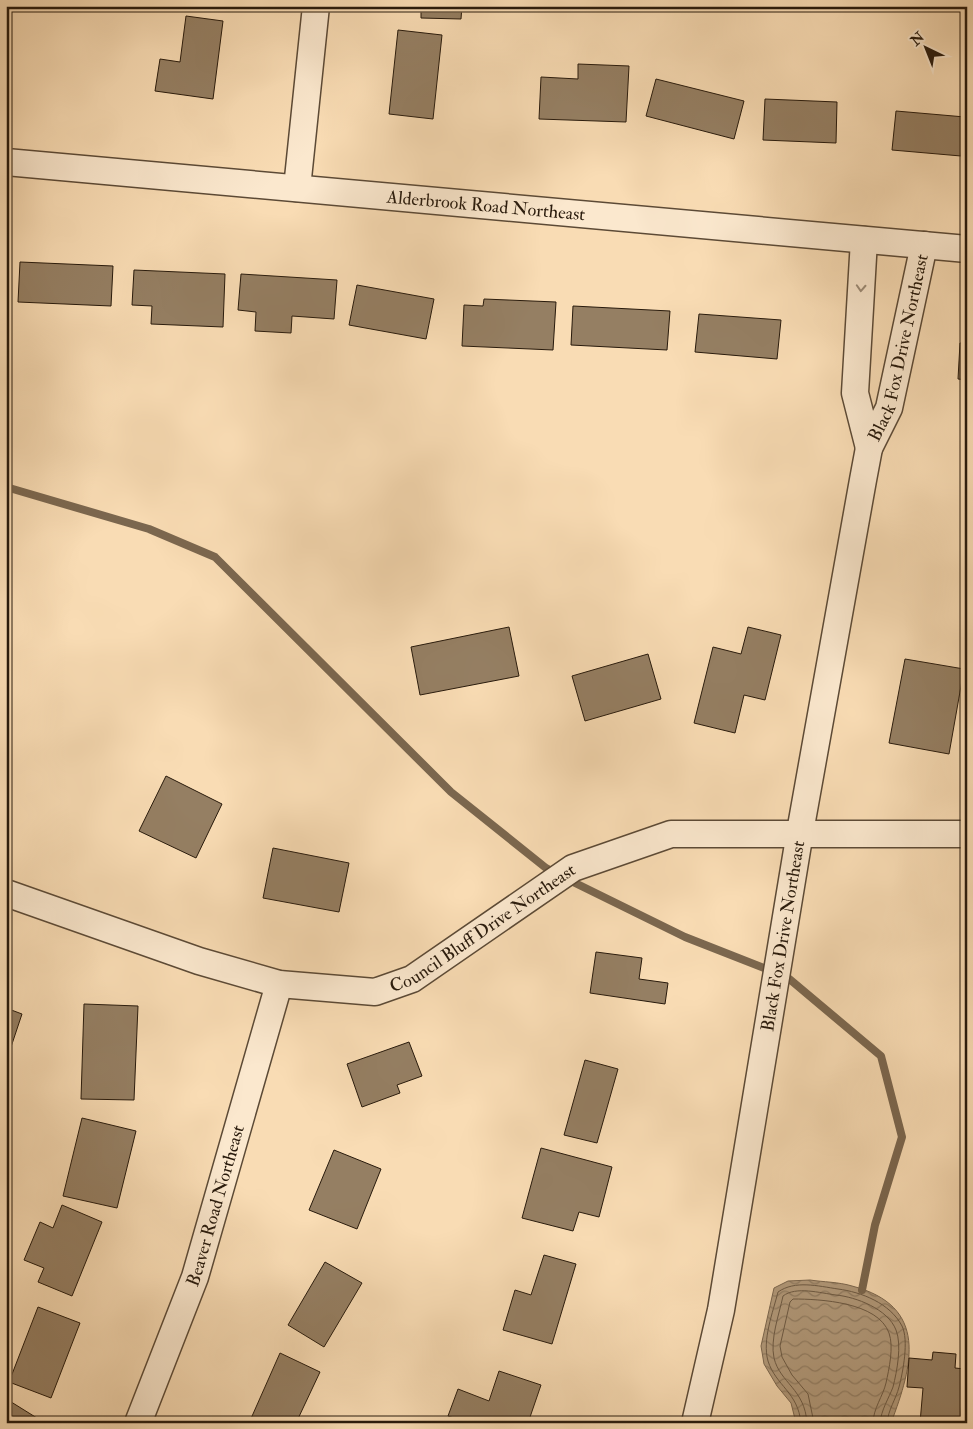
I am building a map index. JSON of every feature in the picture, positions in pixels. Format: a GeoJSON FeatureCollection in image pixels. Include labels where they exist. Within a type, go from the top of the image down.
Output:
{"type":"FeatureCollection","features":[{"type":"Feature","properties":{"kind":"street"},"geometry":{"type":"LineString","coordinates":[[297,188],[316,6]]}},
{"type":"Feature","properties":{"kind":"street","name":"Alderbrook Road Northeast"},"geometry":{"type":"LineString","coordinates":[[6,162],[967,249]]}},
{"type":"Feature","properties":{"kind":"street","name":"Black Fox Drive Northeast"},"geometry":{"type":"LineString","coordinates":[[864,240],[855,392],[869,448]]}},
{"type":"Feature","properties":{"kind":"street","name":"Black Fox Drive Northeast"},"geometry":{"type":"LineString","coordinates":[[696,1423],[721,1310],[800,832],[869,448],[889,408],[924,245]]}},
{"type":"Feature","properties":{"kind":"street","name":"Council Bluff Drive Northeast"},"geometry":{"type":"LineString","coordinates":[[6,893],[199,961],[279,984],[375,992],[412,979],[573,868],[670,834],[800,832],[967,834]]}},
{"type":"Feature","properties":{"kind":"street","name":"Beaver Road Northeast"},"geometry":{"type":"LineString","coordinates":[[138,1423],[195,1277],[279,984]]}},
{"type":"Feature","properties":{"kind":"water"},"geometry":{"type":"Polygon","coordinates":[[[810,1280],[852,1286],[877,1295],[894,1308],[904,1323],[909,1340],[909,1359],[905,1380],[891,1423],[796,1423],[791,1403],[777,1386],[764,1364],[761,1346],[774,1288],[788,1281],[810,1280]]]}},
{"type":"Feature","properties":{"kind":"building"},"geometry":{"type":"Polygon","coordinates":[[[421,6],[462,6],[461,19],[421,18],[421,6]]]}},
{"type":"Feature","properties":{"kind":"building"},"geometry":{"type":"Polygon","coordinates":[[[186,16],[223,21],[213,99],[155,91],[160,59],[180,62],[186,16]]]}},
{"type":"Feature","properties":{"kind":"building"},"geometry":{"type":"Polygon","coordinates":[[[398,30],[442,35],[433,119],[389,114],[398,30]]]}},
{"type":"Feature","properties":{"kind":"building"},"geometry":{"type":"Polygon","coordinates":[[[578,64],[629,66],[626,122],[539,119],[541,77],[578,79],[578,64]]]}},
{"type":"Feature","properties":{"kind":"building"},"geometry":{"type":"Polygon","coordinates":[[[656,79],[744,101],[734,139],[646,116],[656,79]]]}},
{"type":"Feature","properties":{"kind":"building"},"geometry":{"type":"Polygon","coordinates":[[[765,99],[837,102],[836,143],[763,140],[765,99]]]}},
{"type":"Feature","properties":{"kind":"building"},"geometry":{"type":"Polygon","coordinates":[[[896,111],[965,117],[961,156],[892,150],[896,111]]]}},
{"type":"Feature","properties":{"kind":"building"},"geometry":{"type":"Polygon","coordinates":[[[20,262],[113,266],[111,306],[18,302],[20,262]]]}},
{"type":"Feature","properties":{"kind":"building"},"geometry":{"type":"Polygon","coordinates":[[[134,270],[225,274],[223,327],[151,324],[152,306],[132,305],[134,270]]]}},
{"type":"Feature","properties":{"kind":"building"},"geometry":{"type":"Polygon","coordinates":[[[241,274],[337,280],[334,319],[292,316],[291,333],[255,331],[256,312],[238,310],[241,274]]]}},
{"type":"Feature","properties":{"kind":"building"},"geometry":{"type":"Polygon","coordinates":[[[357,285],[434,299],[426,339],[349,325],[357,285]]]}},
{"type":"Feature","properties":{"kind":"building"},"geometry":{"type":"Polygon","coordinates":[[[484,299],[556,302],[553,350],[462,346],[464,305],[483,306],[484,299]]]}},
{"type":"Feature","properties":{"kind":"building"},"geometry":{"type":"Polygon","coordinates":[[[573,306],[670,311],[667,350],[571,345],[573,306]]]}},
{"type":"Feature","properties":{"kind":"building"},"geometry":{"type":"Polygon","coordinates":[[[699,314],[781,320],[777,359],[695,352],[699,314]]]}},
{"type":"Feature","properties":{"kind":"building"},"geometry":{"type":"Polygon","coordinates":[[[960,343],[967,343],[967,380],[958,379],[960,343]]]}},
{"type":"Feature","properties":{"kind":"building"},"geometry":{"type":"Polygon","coordinates":[[[509,627],[519,676],[420,695],[411,647],[509,627]]]}},
{"type":"Feature","properties":{"kind":"building"},"geometry":{"type":"Polygon","coordinates":[[[748,627],[781,635],[765,700],[744,695],[735,733],[694,723],[713,647],[741,654],[748,627]]]}},
{"type":"Feature","properties":{"kind":"building"},"geometry":{"type":"Polygon","coordinates":[[[648,654],[661,699],[585,721],[572,676],[648,654]]]}},
{"type":"Feature","properties":{"kind":"building"},"geometry":{"type":"Polygon","coordinates":[[[905,659],[964,669],[949,754],[889,743],[905,659]]]}},
{"type":"Feature","properties":{"kind":"building"},"geometry":{"type":"Polygon","coordinates":[[[166,776],[222,804],[196,858],[139,831],[166,776]]]}},
{"type":"Feature","properties":{"kind":"building"},"geometry":{"type":"Polygon","coordinates":[[[273,848],[349,863],[339,912],[263,898],[273,848]]]}},
{"type":"Feature","properties":{"kind":"building"},"geometry":{"type":"Polygon","coordinates":[[[596,952],[642,958],[639,979],[668,983],[665,1004],[590,993],[596,952]]]}},
{"type":"Feature","properties":{"kind":"building"},"geometry":{"type":"Polygon","coordinates":[[[84,1004],[138,1006],[134,1100],[81,1099],[84,1004]]]}},
{"type":"Feature","properties":{"kind":"building"},"geometry":{"type":"Polygon","coordinates":[[[6,1008],[22,1014],[8,1056],[6,1055],[6,1008]]]}},
{"type":"Feature","properties":{"kind":"building"},"geometry":{"type":"Polygon","coordinates":[[[409,1042],[422,1076],[397,1085],[400,1093],[362,1107],[347,1064],[409,1042]]]}},
{"type":"Feature","properties":{"kind":"building"},"geometry":{"type":"Polygon","coordinates":[[[585,1060],[618,1069],[597,1143],[564,1135],[585,1060]]]}},
{"type":"Feature","properties":{"kind":"building"},"geometry":{"type":"Polygon","coordinates":[[[82,1118],[136,1131],[117,1208],[63,1196],[82,1118]]]}},
{"type":"Feature","properties":{"kind":"building"},"geometry":{"type":"Polygon","coordinates":[[[541,1148],[612,1167],[599,1217],[579,1212],[573,1231],[522,1218],[541,1148]]]}},
{"type":"Feature","properties":{"kind":"building"},"geometry":{"type":"Polygon","coordinates":[[[334,1150],[381,1169],[357,1229],[309,1210],[334,1150]]]}},
{"type":"Feature","properties":{"kind":"building"},"geometry":{"type":"Polygon","coordinates":[[[62,1205],[102,1222],[72,1296],[38,1282],[44,1268],[24,1260],[40,1222],[53,1228],[62,1205]]]}},
{"type":"Feature","properties":{"kind":"building"},"geometry":{"type":"Polygon","coordinates":[[[544,1255],[576,1264],[552,1344],[503,1330],[515,1290],[531,1295],[544,1255]]]}},
{"type":"Feature","properties":{"kind":"building"},"geometry":{"type":"Polygon","coordinates":[[[325,1262],[362,1283],[324,1347],[288,1325],[325,1262]]]}},
{"type":"Feature","properties":{"kind":"building"},"geometry":{"type":"Polygon","coordinates":[[[38,1307],[80,1323],[51,1398],[9,1382],[38,1307]]]}},
{"type":"Feature","properties":{"kind":"building"},"geometry":{"type":"Polygon","coordinates":[[[933,1352],[956,1354],[955,1368],[965,1369],[960,1423],[920,1423],[923,1388],[907,1387],[909,1358],[932,1360],[933,1352]]]}},
{"type":"Feature","properties":{"kind":"building"},"geometry":{"type":"Polygon","coordinates":[[[280,1353],[320,1372],[296,1423],[249,1423],[280,1353]]]}},
{"type":"Feature","properties":{"kind":"building"},"geometry":{"type":"Polygon","coordinates":[[[499,1371],[541,1385],[528,1423],[469,1423],[448,1416],[458,1389],[489,1401],[499,1371]]]}},
{"type":"Feature","properties":{"kind":"building"},"geometry":{"type":"Polygon","coordinates":[[[8,1400],[45,1423],[6,1423],[8,1400]]]}},
{"type":"Feature","properties":{"kind":"waterway"},"geometry":{"type":"LineString","coordinates":[[6,487],[149,529],[215,557],[451,792],[546,868],[557,874]]}},
{"type":"Feature","properties":{"kind":"waterway"},"geometry":{"type":"LineString","coordinates":[[567,879],[685,937],[787,977],[881,1056],[902,1137],[875,1225],[862,1290]]}}]}
